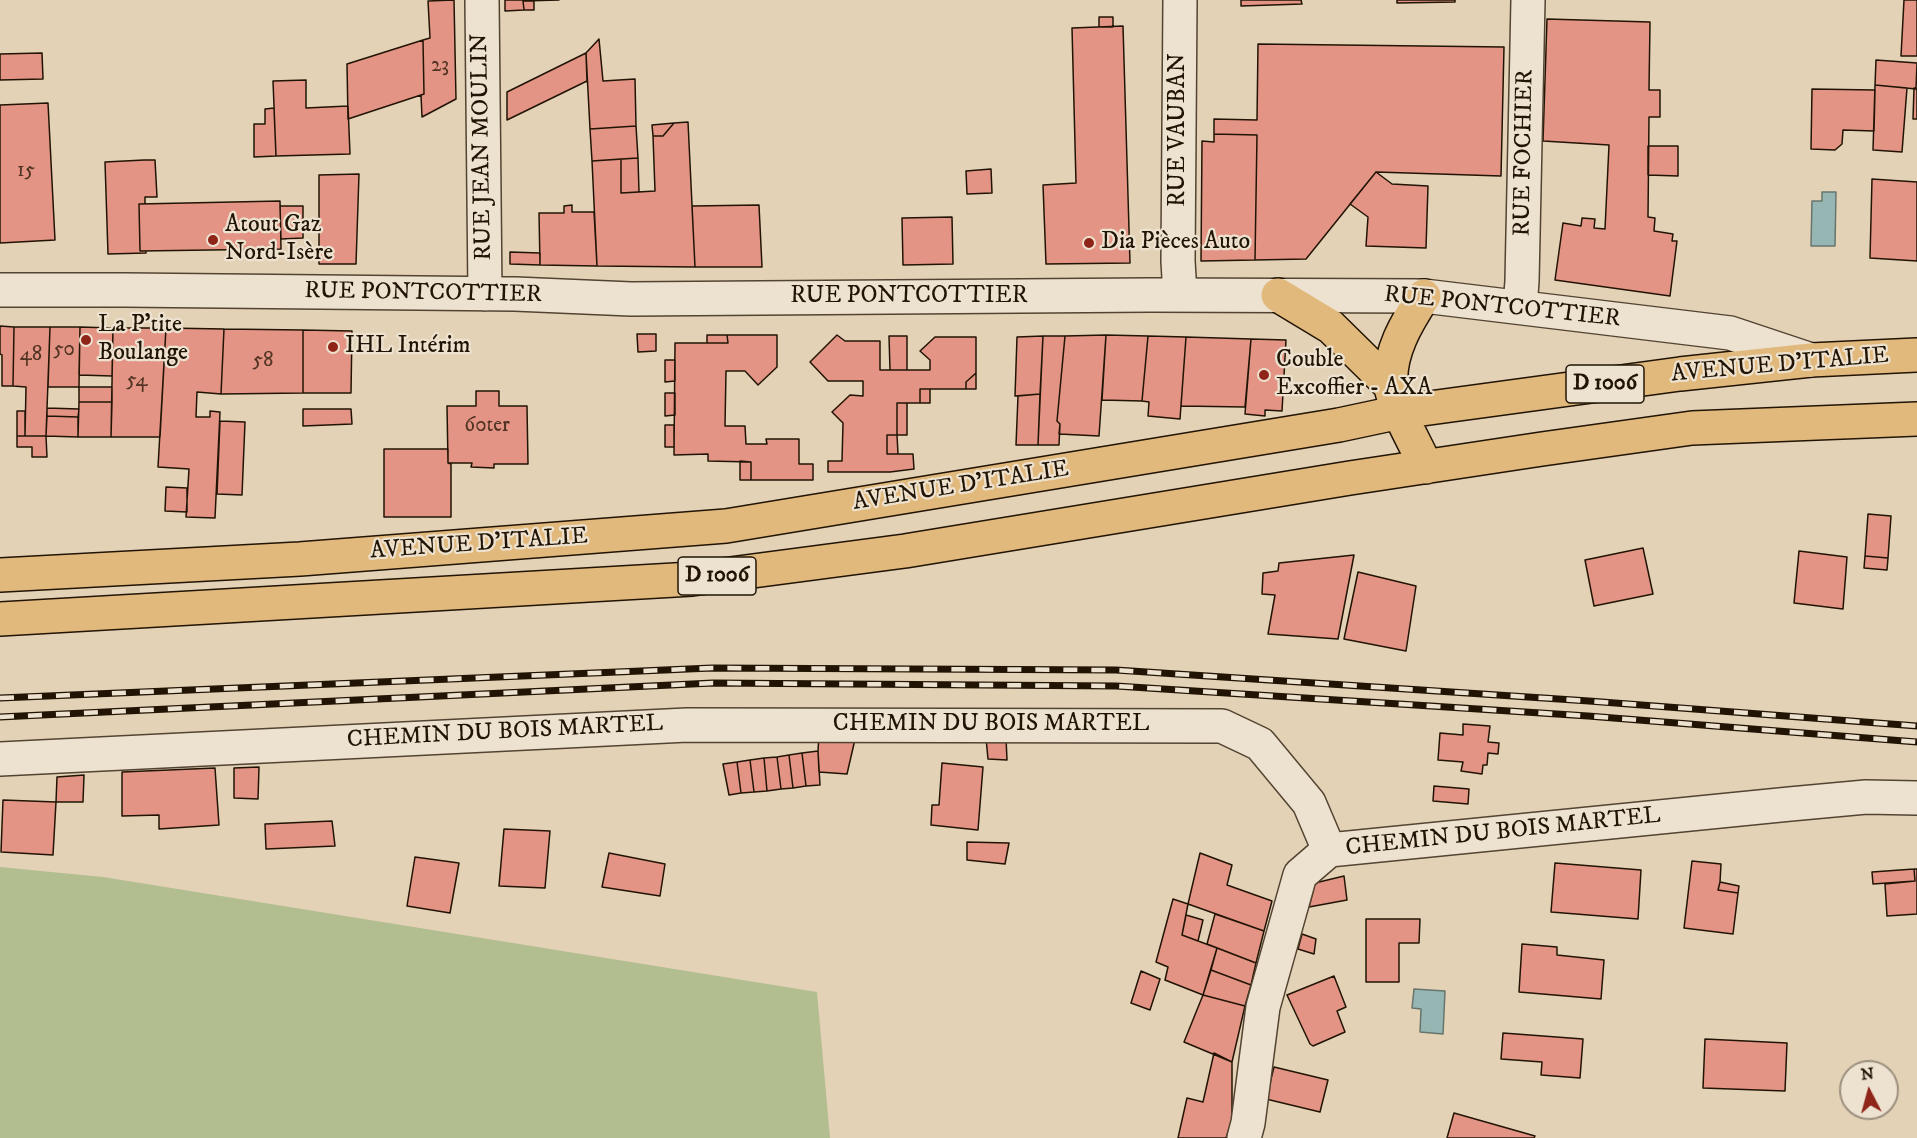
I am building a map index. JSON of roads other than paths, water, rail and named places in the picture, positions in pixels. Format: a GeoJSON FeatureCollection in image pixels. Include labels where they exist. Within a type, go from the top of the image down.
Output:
{"type":"FeatureCollection","features":[{"type":"Feature","properties":{"kind":"main road"},"geometry":{"type":"LineString","coordinates":[[1278,295],[1331,327],[1395,399],[1426,467]]}},
{"type":"Feature","properties":{"kind":"main road"},"geometry":{"type":"LineString","coordinates":[[1395,399],[1393,358],[1404,327],[1424,296]]}},
{"type":"Feature","properties":{"kind":"main road","name":"AVENUE D'ITALIE"},"geometry":{"type":"LineString","coordinates":[[0,575],[300,559],[726,526],[1339,425],[1395,399],[1811,360],[1917,355]]}},
{"type":"Feature","properties":{"kind":"main road","name":"AVENUE D'ITALIE"},"geometry":{"type":"LineString","coordinates":[[0,619],[692,579],[905,551],[1426,467],[1692,428],[1917,418]]}},
{"type":"Feature","properties":{"kind":"street","name":"RUE JEAN MOULIN"},"geometry":{"type":"LineString","coordinates":[[482,0],[485,294]]}},
{"type":"Feature","properties":{"kind":"street","name":"RUE VAUBAN"},"geometry":{"type":"LineString","coordinates":[[1180,0],[1178,261],[1180,295]]}},
{"type":"Feature","properties":{"kind":"street","name":"RUE FOCHIER"},"geometry":{"type":"LineString","coordinates":[[1520,307],[1528,0]]}},
{"type":"Feature","properties":{"kind":"street","name":"RUE PONTCOTTIER"},"geometry":{"type":"LineString","coordinates":[[0,291],[485,294],[631,299],[1180,295],[1424,296],[1730,333],[1811,360]]}},
{"type":"Feature","properties":{"kind":"street","name":"CHEMIN DU BOIS MARTEL"},"geometry":{"type":"LineString","coordinates":[[0,759],[687,725],[1222,726],[1260,744],[1309,803],[1329,850],[1866,797],[1917,798]]}},
{"type":"Feature","properties":{"kind":"street"},"geometry":{"type":"LineString","coordinates":[[1244,1138],[1248,1123],[1263,1007],[1300,875],[1329,850]]}},
{"type":"Feature","properties":{"kind":"water"},"geometry":{"type":"Polygon","coordinates":[[[1822,192],[1836,192],[1835,246],[1811,246],[1812,201],[1822,201],[1822,192]]]}},
{"type":"Feature","properties":{"kind":"water"},"geometry":{"type":"Polygon","coordinates":[[[1414,989],[1445,991],[1443,1034],[1420,1032],[1421,1009],[1412,1008],[1414,989]]]}},
{"type":"Feature","properties":{"kind":"railway"},"geometry":{"type":"LineString","coordinates":[[0,698],[712,668],[1116,670],[1589,701],[1917,726]]}},
{"type":"Feature","properties":{"kind":"railway"},"geometry":{"type":"LineString","coordinates":[[0,717],[713,683],[1116,686],[1588,716],[1917,742]]}},
{"type":"Feature","properties":{"kind":"place","name":"Atout Gaz Nord-Isère"},"geometry":{"type":"Point","coordinates":[213,240]}},
{"type":"Feature","properties":{"kind":"place","name":"Dia Pièces Auto"},"geometry":{"type":"Point","coordinates":[1089,243]}},
{"type":"Feature","properties":{"kind":"place","name":"La P'tite Boulange"},"geometry":{"type":"Point","coordinates":[86,340]}},
{"type":"Feature","properties":{"kind":"place","name":"IHL Intérim"},"geometry":{"type":"Point","coordinates":[333,347]}},
{"type":"Feature","properties":{"kind":"place","name":"Couble Excoffier - AXA"},"geometry":{"type":"Point","coordinates":[1264,375]}}]}
